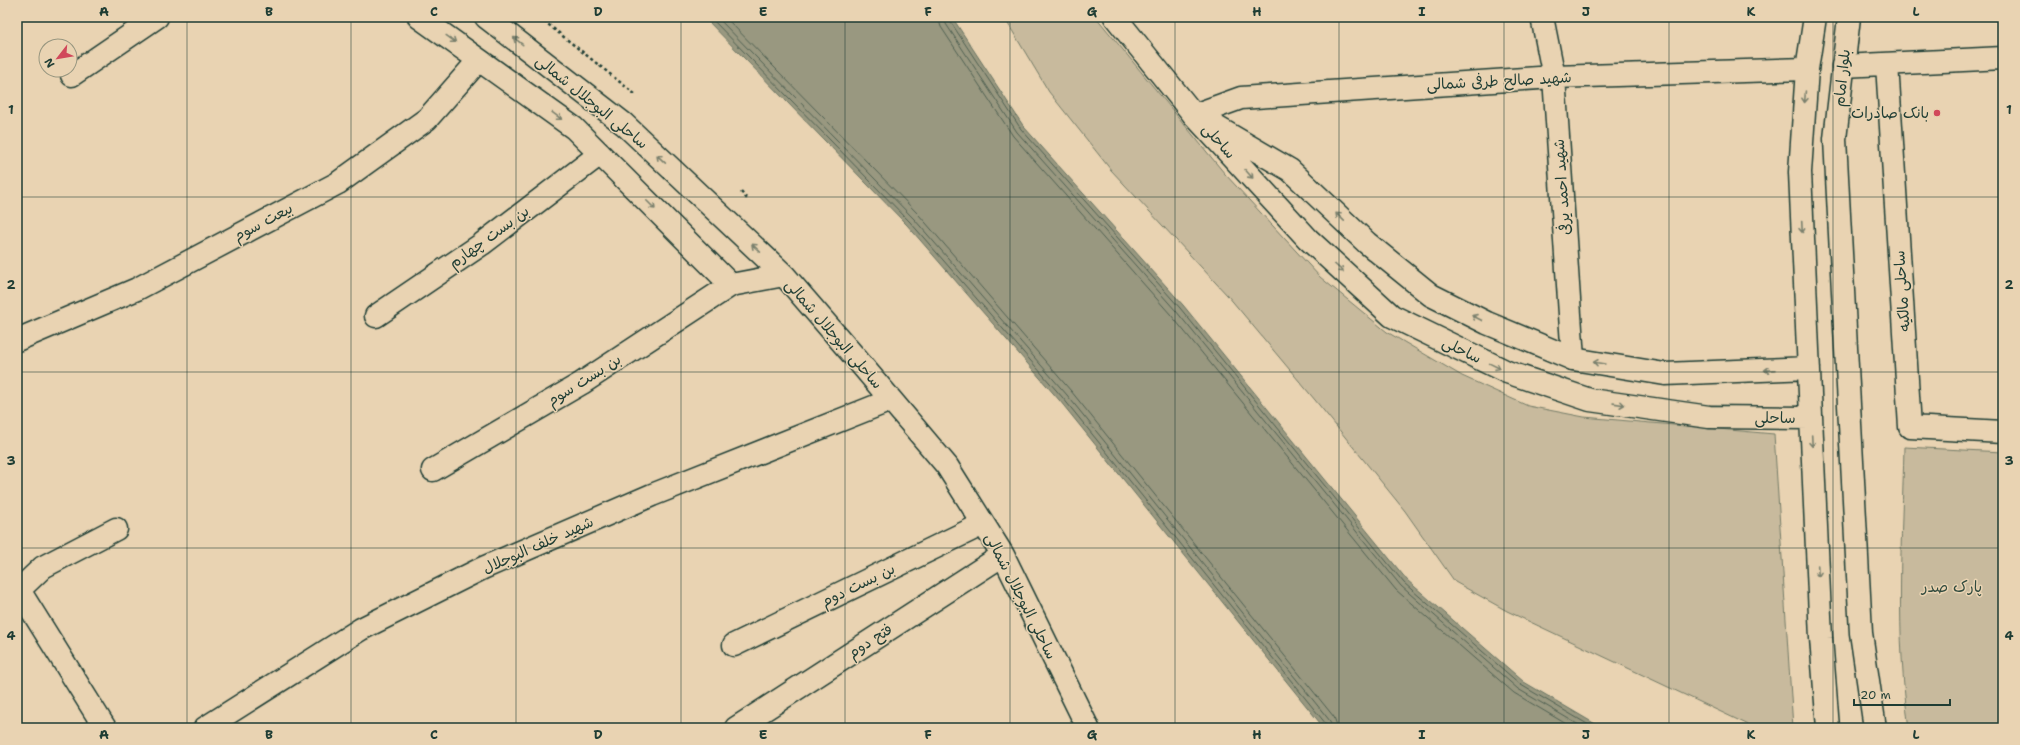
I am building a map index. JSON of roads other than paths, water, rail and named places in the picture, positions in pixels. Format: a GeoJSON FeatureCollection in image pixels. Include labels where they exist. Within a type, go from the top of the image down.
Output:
{"type":"FeatureCollection","features":[{"type":"Feature","properties":{"kind":"street"},"geometry":{"type":"LineString","coordinates":[[78,71],[157,17]]}},
{"type":"Feature","properties":{"kind":"street"},"geometry":{"type":"LineString","coordinates":[[419,17],[574,128],[731,285],[784,275]]}},
{"type":"Feature","properties":{"kind":"street","name":"ساحلی البوجلال شمالی"},"geometry":{"type":"LineString","coordinates":[[486,17],[624,124],[784,275],[891,400],[946,466],[1003,555],[1088,728]]}},
{"type":"Feature","properties":{"kind":"street","name":"ساحلی"},"geometry":{"type":"LineString","coordinates":[[1115,17],[1194,115],[1308,239],[1392,316],[1507,372],[1590,400],[1709,417],[1811,418]]}},
{"type":"Feature","properties":{"kind":"street","name":"شهید احمد یرفی"},"geometry":{"type":"LineString","coordinates":[[1542,17],[1554,77],[1573,359]]}},
{"type":"Feature","properties":{"kind":"street"},"geometry":{"type":"LineString","coordinates":[[1815,17],[1807,69],[1800,172],[1821,638],[1828,728]]}},
{"type":"Feature","properties":{"kind":"street","name":"بلوار امام"},"geometry":{"type":"LineString","coordinates":[[1849,17],[1835,139],[1861,634],[1875,728]]}},
{"type":"Feature","properties":{"kind":"street"},"geometry":{"type":"LineString","coordinates":[[1843,66],[2003,58]]}},
{"type":"Feature","properties":{"kind":"street","name":"بیعت سوم"},"geometry":{"type":"LineString","coordinates":[[17,340],[137,289],[338,183],[427,119],[479,60]]}},
{"type":"Feature","properties":{"kind":"street","name":"ساحلی مالکیه"},"geometry":{"type":"LineString","coordinates":[[1887,64],[1910,427],[2003,432]]}},
{"type":"Feature","properties":{"kind":"street","name":"شهید صالح طرفی شمالی"},"geometry":{"type":"LineString","coordinates":[[1194,115],[1241,98],[1554,77],[1807,69]]}},
{"type":"Feature","properties":{"kind":"street","name":"ساحلی"},"geometry":{"type":"LineString","coordinates":[[1194,115],[1290,170],[1367,243],[1431,295],[1487,323],[1573,359],[1665,374],[1809,368]]}},
{"type":"Feature","properties":{"kind":"street","name":"بن بست چهارم"},"geometry":{"type":"LineString","coordinates":[[376,316],[482,244],[600,154]]}},
{"type":"Feature","properties":{"kind":"street","name":"بن بست سوم"},"geometry":{"type":"LineString","coordinates":[[433,470],[582,383],[731,285]]}},
{"type":"Feature","properties":{"kind":"street","name":"شهید خلف البوجلال"},"geometry":{"type":"LineString","coordinates":[[207,727],[361,629],[483,568],[652,495],[891,400]]}},
{"type":"Feature","properties":{"kind":"street","name":"بن بست دوم"},"geometry":{"type":"LineString","coordinates":[[734,646],[983,524]]}},
{"type":"Feature","properties":{"kind":"street"},"geometry":{"type":"LineString","coordinates":[[105,728],[18,590],[43,567],[116,529]]}},
{"type":"Feature","properties":{"kind":"street","name":"فتح دوم"},"geometry":{"type":"LineString","coordinates":[[736,728],[1003,555]]}},
{"type":"Feature","properties":{"kind":"water"},"geometry":{"type":"Polygon","coordinates":[[[704,17],[952,17],[1024,127],[1183,305],[1407,580],[1524,682],[1602,728],[1324,728],[1060,401],[907,225],[704,17]]]}},
{"type":"Feature","properties":{"kind":"place","name":"بانک صادرات"},"geometry":{"type":"Point","coordinates":[1937,113]}},
{"type":"Feature","properties":{"kind":"park label","name":"پارک صدر"},"geometry":{"type":"Point","coordinates":[1952,587]}}]}
